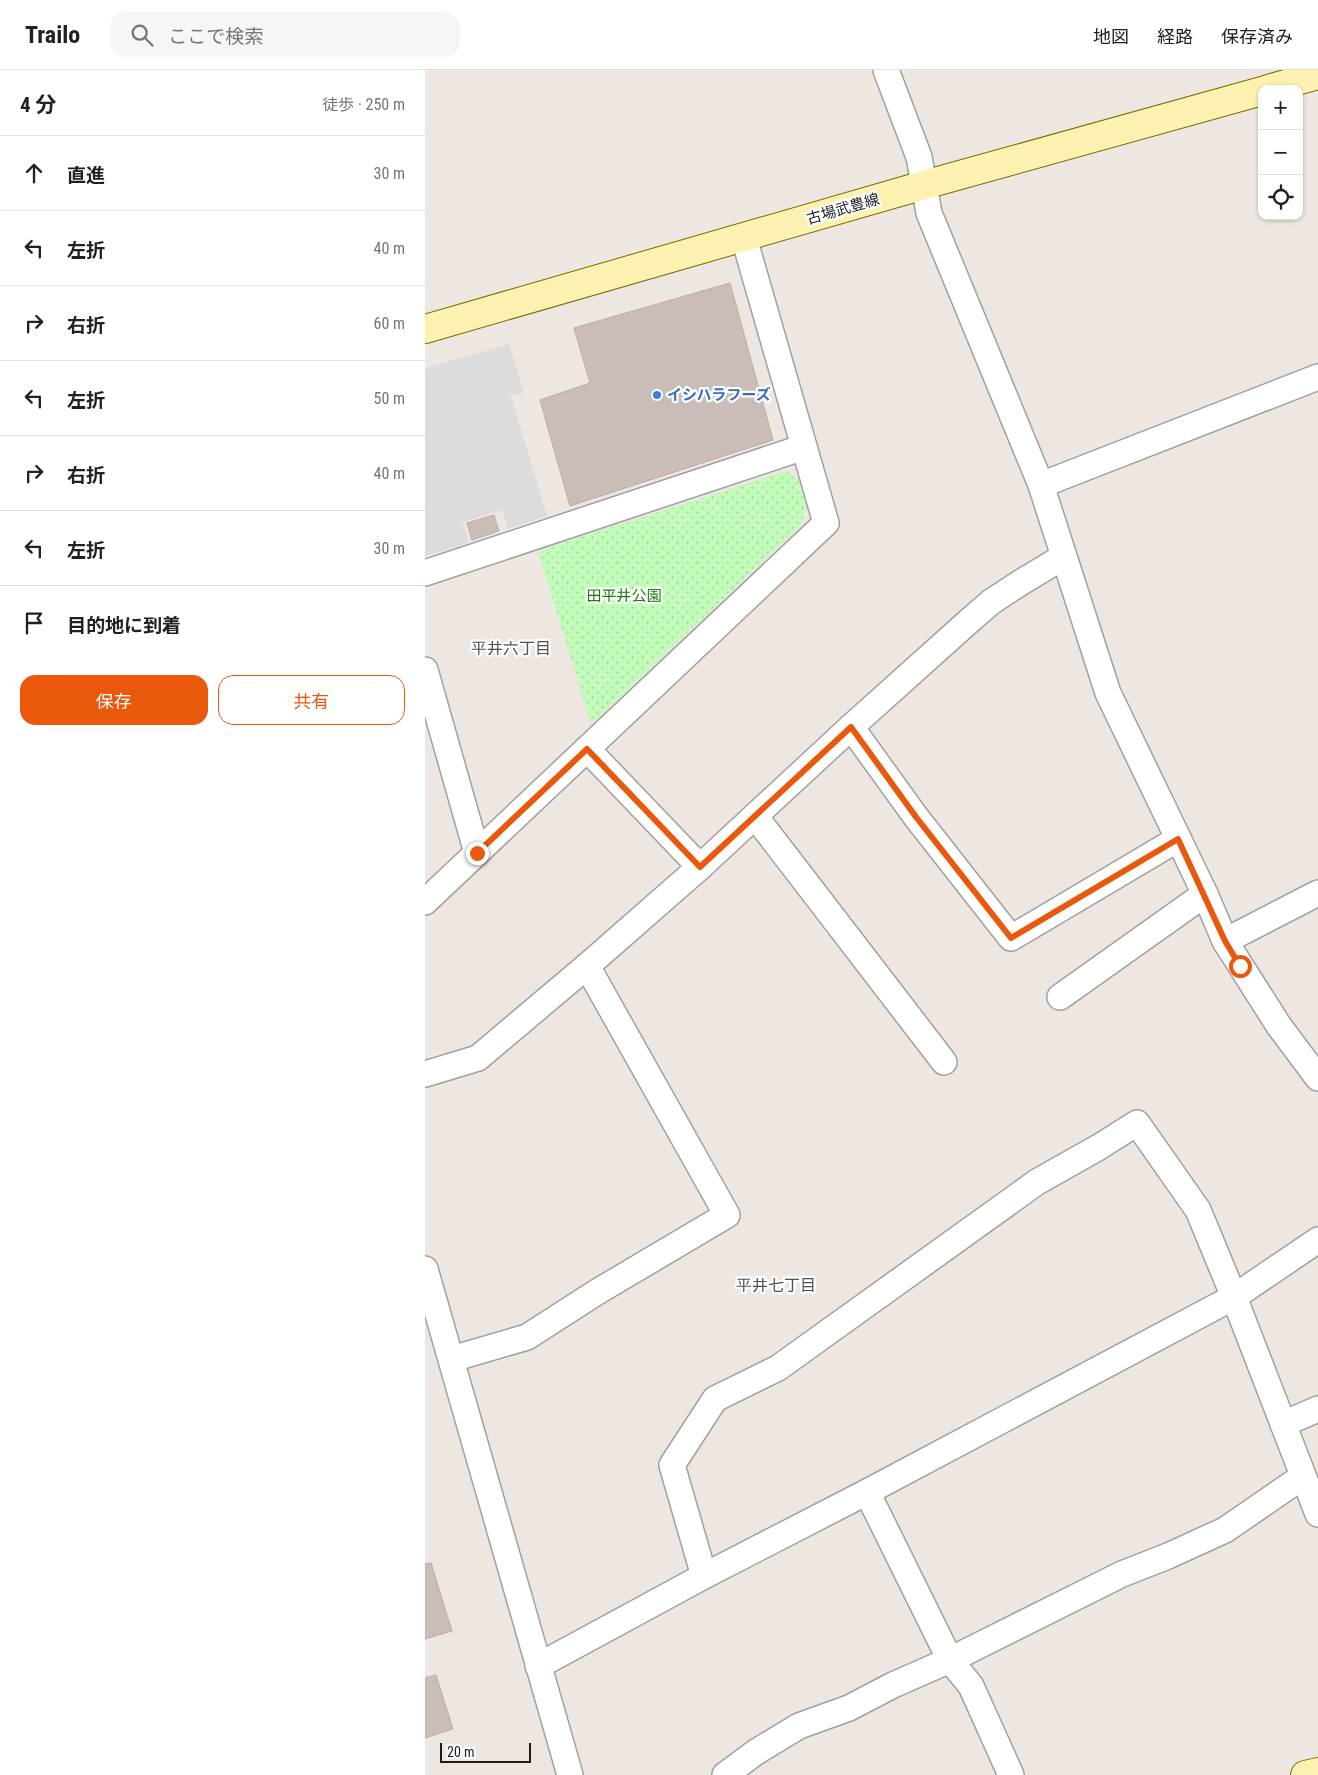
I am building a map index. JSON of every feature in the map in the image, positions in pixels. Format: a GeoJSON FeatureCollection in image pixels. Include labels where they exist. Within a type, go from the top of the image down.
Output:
{"type":"FeatureCollection","features":[{"type":"Feature","properties":{"kind":"main road"},"geometry":{"type":"LineString","coordinates":[[1282,85],[1318,75]]}},
{"type":"Feature","properties":{"kind":"main road","name":"古場武豊線"},"geometry":{"type":"LineString","coordinates":[[425,329],[1258,91]]}},
{"type":"Feature","properties":{"kind":"main road"},"geometry":{"type":"LineString","coordinates":[[1305,1775],[1318,1772]]}},
{"type":"Feature","properties":{"kind":"street"},"geometry":{"type":"LineString","coordinates":[[886,70],[919,157],[929,213],[1041,485],[1108,693],[1205,894],[1225,941],[1279,1026],[1318,1078]]}},
{"type":"Feature","properties":{"kind":"street"},"geometry":{"type":"LineString","coordinates":[[425,902],[826,523],[744,238]]}},
{"type":"Feature","properties":{"kind":"street"},"geometry":{"type":"LineString","coordinates":[[1041,485],[1318,377]]}},
{"type":"Feature","properties":{"kind":"street"},"geometry":{"type":"LineString","coordinates":[[425,573],[804,448]]}},
{"type":"Feature","properties":{"kind":"street"},"geometry":{"type":"LineString","coordinates":[[425,1074],[478,1058],[700,867],[851,727],[991,602],[1063,557]]}},
{"type":"Feature","properties":{"kind":"street"},"geometry":{"type":"LineString","coordinates":[[425,670],[477,853]]}},
{"type":"Feature","properties":{"kind":"street"},"geometry":{"type":"LineString","coordinates":[[851,727],[916,817],[1011,938],[1178,839]]}},
{"type":"Feature","properties":{"kind":"street"},"geometry":{"type":"LineString","coordinates":[[587,749],[700,867]]}},
{"type":"Feature","properties":{"kind":"street"},"geometry":{"type":"LineString","coordinates":[[755,816],[944,1062]]}},
{"type":"Feature","properties":{"kind":"street"},"geometry":{"type":"LineString","coordinates":[[1225,941],[1318,893]]}},
{"type":"Feature","properties":{"kind":"street"},"geometry":{"type":"LineString","coordinates":[[1060,997],[1205,894]]}},
{"type":"Feature","properties":{"kind":"street"},"geometry":{"type":"LineString","coordinates":[[451,1358],[527,1336],[727,1215],[587,966]]}},
{"type":"Feature","properties":{"kind":"street"},"geometry":{"type":"LineString","coordinates":[[704,1576],[672,1465],[715,1399],[778,1368],[1037,1182],[1099,1148],[1137,1123],[1198,1210],[1318,1514]]}},
{"type":"Feature","properties":{"kind":"street"},"geometry":{"type":"LineString","coordinates":[[538,1666],[704,1576],[867,1492],[1233,1297],[1318,1240]]}},
{"type":"Feature","properties":{"kind":"street"},"geometry":{"type":"LineString","coordinates":[[425,1268],[570,1775]]}},
{"type":"Feature","properties":{"kind":"street"},"geometry":{"type":"LineString","coordinates":[[1283,1424],[1318,1409]]}},
{"type":"Feature","properties":{"kind":"street"},"geometry":{"type":"LineString","coordinates":[[725,1775],[755,1752],[799,1726],[849,1708],[893,1684],[950,1660],[1122,1574],[1168,1556],[1225,1530],[1302,1476]]}},
{"type":"Feature","properties":{"kind":"street"},"geometry":{"type":"LineString","coordinates":[[867,1492],[950,1660],[971,1686],[1011,1775]]}},
{"type":"Feature","properties":{"kind":"green space","name":"田平井公園"},"geometry":{"type":"Polygon","coordinates":[[[786,471],[798,479],[807,510],[800,526],[591,724],[538,551],[786,471]]]}},
{"type":"Feature","properties":{"kind":"shaded area"},"geometry":{"type":"Polygon","coordinates":[[[509,344],[524,392],[511,396],[547,516],[508,529],[502,510],[463,522],[469,543],[425,556],[425,368],[509,344]]]}},
{"type":"Feature","properties":{"kind":"building"},"geometry":{"type":"Polygon","coordinates":[[[730,283],[773,440],[570,506],[540,400],[590,383],[574,328],[730,283]]]}},
{"type":"Feature","properties":{"kind":"building"},"geometry":{"type":"Polygon","coordinates":[[[494,515],[499,531],[472,540],[467,523],[494,515]]]}},
{"type":"Feature","properties":{"kind":"building"},"geometry":{"type":"Polygon","coordinates":[[[431,1563],[452,1631],[425,1639],[425,1564],[431,1563]]]}},
{"type":"Feature","properties":{"kind":"building"},"geometry":{"type":"Polygon","coordinates":[[[436,1675],[453,1729],[425,1738],[425,1678],[436,1675]]]}},
{"type":"Feature","properties":{"kind":"place","name":"イシハラフーズ"},"geometry":{"type":"Point","coordinates":[657,395]}},
{"type":"Feature","properties":{"kind":"district","name":"平井六丁目"},"geometry":{"type":"Point","coordinates":[511,648]}},
{"type":"Feature","properties":{"kind":"district","name":"平井七丁目"},"geometry":{"type":"Point","coordinates":[776,1285]}},
{"type":"Feature","properties":{"kind":"route"},"geometry":{"type":"LineString","coordinates":[[477,853],[587,749],[700,867],[851,727],[916,817],[1011,938],[1178,839],[1205,894],[1225,941],[1240,966]]}}]}
